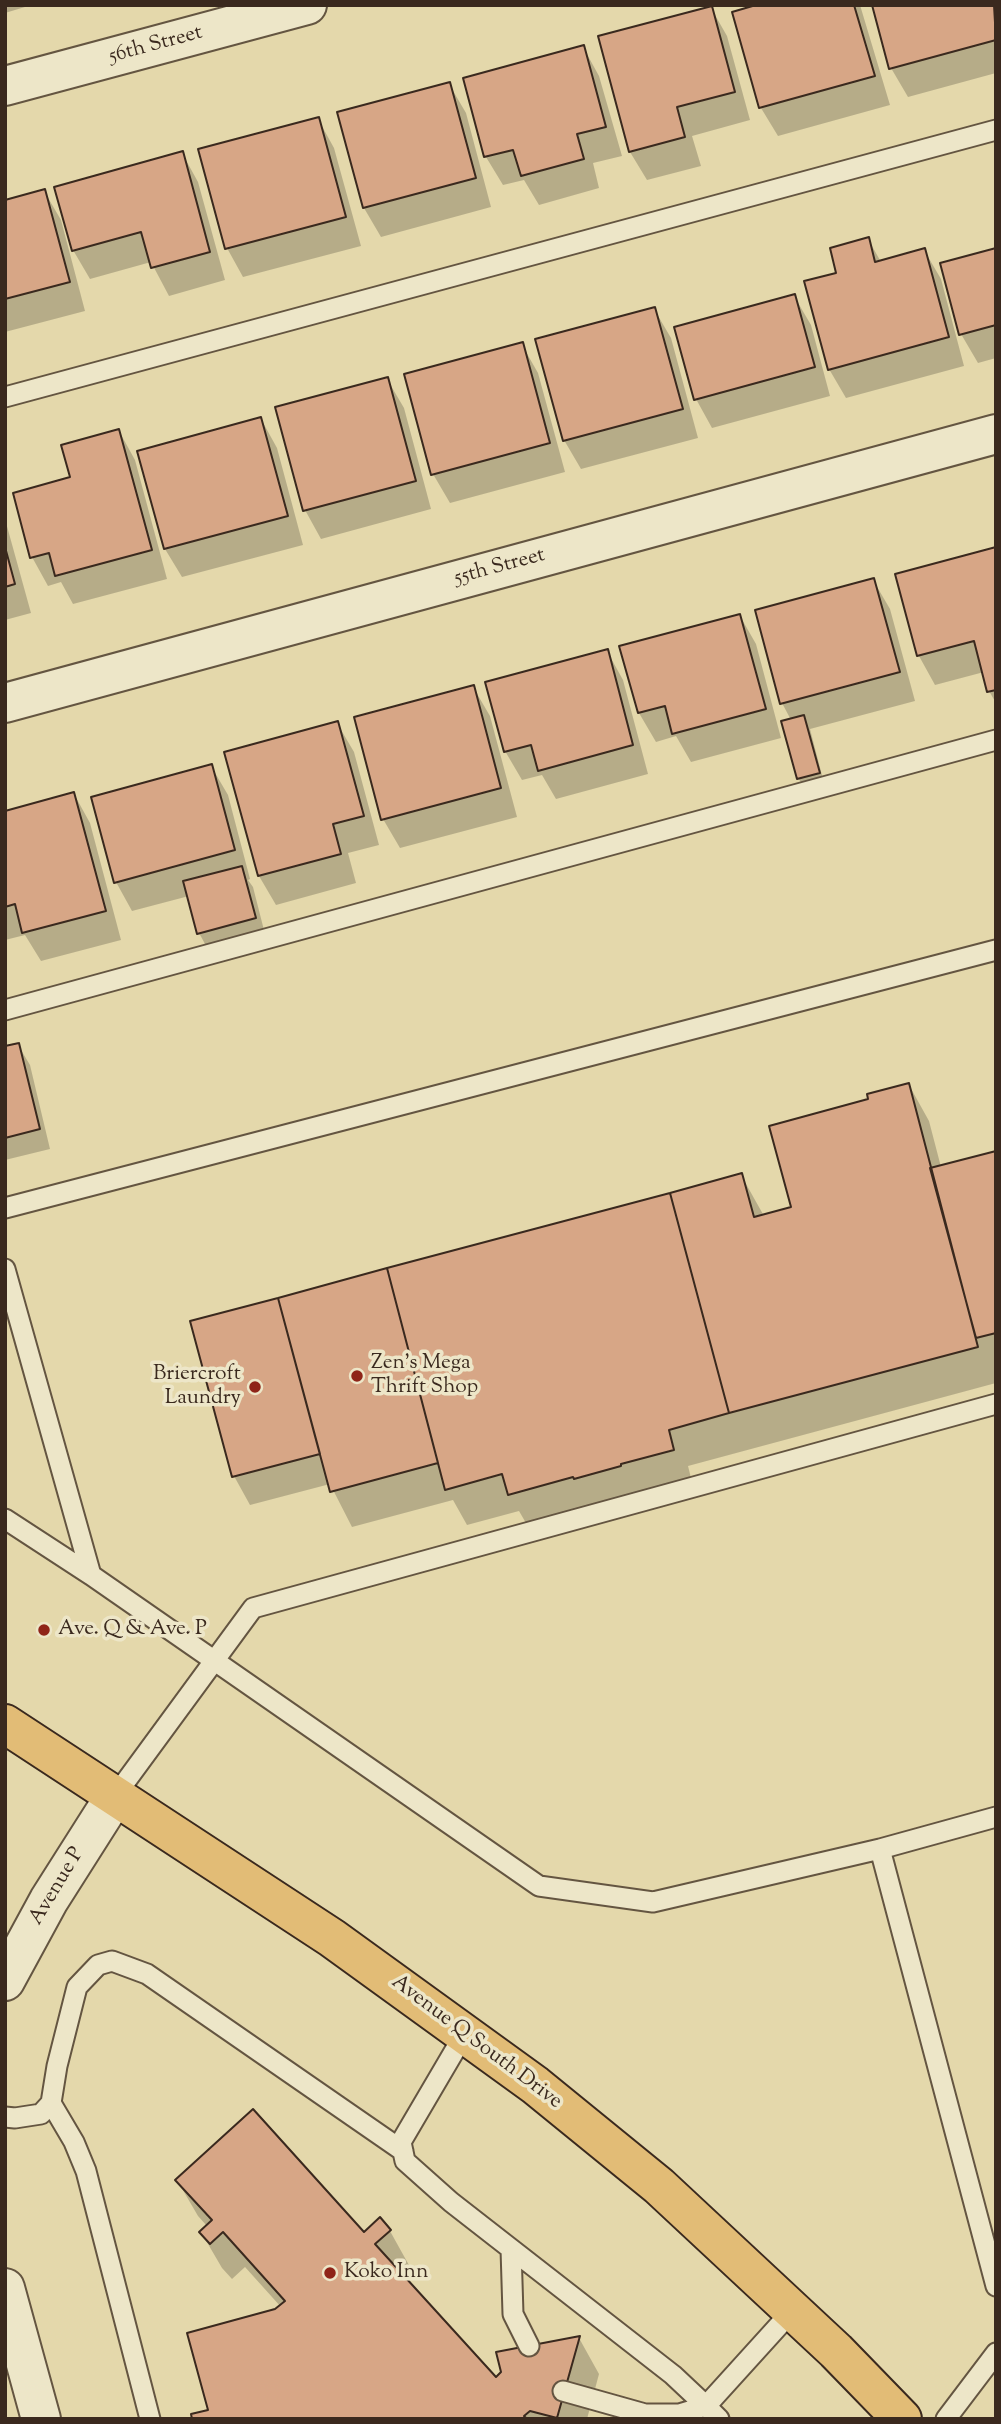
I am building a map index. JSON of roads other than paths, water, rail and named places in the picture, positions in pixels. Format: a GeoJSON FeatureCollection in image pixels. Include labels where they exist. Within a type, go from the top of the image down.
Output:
{"type":"FeatureCollection","features":[{"type":"Feature","properties":{"kind":"highway","name":"Avenue Q South Drive"},"geometry":{"type":"LineString","coordinates":[[5,1724],[332,1938],[535,2085],[659,2186],[793,2310],[902,2419]]}},
{"type":"Feature","properties":{"kind":"street","name":"56th Street"},"geometry":{"type":"LineString","coordinates":[[5,86],[307,5]]}},
{"type":"Feature","properties":{"kind":"street","name":"55th Street"},"geometry":{"type":"LineString","coordinates":[[5,703],[996,433]]}},
{"type":"Feature","properties":{"kind":"street","name":"Avenue P"},"geometry":{"type":"LineString","coordinates":[[5,1981],[49,1900],[115,1796]]}},
{"type":"Feature","properties":{"kind":"street"},"geometry":{"type":"LineString","coordinates":[[5,2288],[41,2419]]}},
{"type":"Feature","properties":{"kind":"lane"},"geometry":{"type":"LineString","coordinates":[[5,397],[996,130]]}},
{"type":"Feature","properties":{"kind":"lane"},"geometry":{"type":"LineString","coordinates":[[5,1010],[996,740]]}},
{"type":"Feature","properties":{"kind":"lane"},"geometry":{"type":"LineString","coordinates":[[5,1208],[996,950]]}},
{"type":"Feature","properties":{"kind":"lane"},"geometry":{"type":"LineString","coordinates":[[5,1269],[91,1575]]}},
{"type":"Feature","properties":{"kind":"lane"},"geometry":{"type":"LineString","coordinates":[[115,1796],[253,1608],[996,1404]]}},
{"type":"Feature","properties":{"kind":"lane"},"geometry":{"type":"LineString","coordinates":[[5,1519],[215,1660],[539,1886],[653,1902],[880,1849],[996,1817]]}},
{"type":"Feature","properties":{"kind":"lane"},"geometry":{"type":"LineString","coordinates":[[880,1849],[996,2286]]}},
{"type":"Feature","properties":{"kind":"lane"},"geometry":{"type":"LineString","coordinates":[[5,2117],[41,2114],[51,2103],[57,2066],[77,1987],[98,1965],[112,1961],[147,1974],[403,2151]]}},
{"type":"Feature","properties":{"kind":"lane"},"geometry":{"type":"LineString","coordinates":[[465,2033],[401,2142],[405,2161],[450,2202],[673,2375],[712,2412]]}},
{"type":"Feature","properties":{"kind":"lane"},"geometry":{"type":"LineString","coordinates":[[51,2103],[74,2141],[86,2171],[150,2419]]}},
{"type":"Feature","properties":{"kind":"lane"},"geometry":{"type":"LineString","coordinates":[[511,2249],[513,2314],[529,2346]]}},
{"type":"Feature","properties":{"kind":"lane"},"geometry":{"type":"LineString","coordinates":[[563,2391],[618,2412],[712,2412],[793,2310]]}},
{"type":"Feature","properties":{"kind":"lane"},"geometry":{"type":"LineString","coordinates":[[946,2419],[996,2354]]}},
{"type":"Feature","properties":{"kind":"place","name":"Zen’s Mega Thrift Shop"},"geometry":{"type":"Point","coordinates":[357,1376]}},
{"type":"Feature","properties":{"kind":"place","name":"Briercroft Laundry"},"geometry":{"type":"Point","coordinates":[255,1387]}},
{"type":"Feature","properties":{"kind":"place","name":"Ave. Q & Ave. P"},"geometry":{"type":"Point","coordinates":[44,1630]}},
{"type":"Feature","properties":{"kind":"place","name":"Koko Inn"},"geometry":{"type":"Point","coordinates":[330,2273]}}]}
